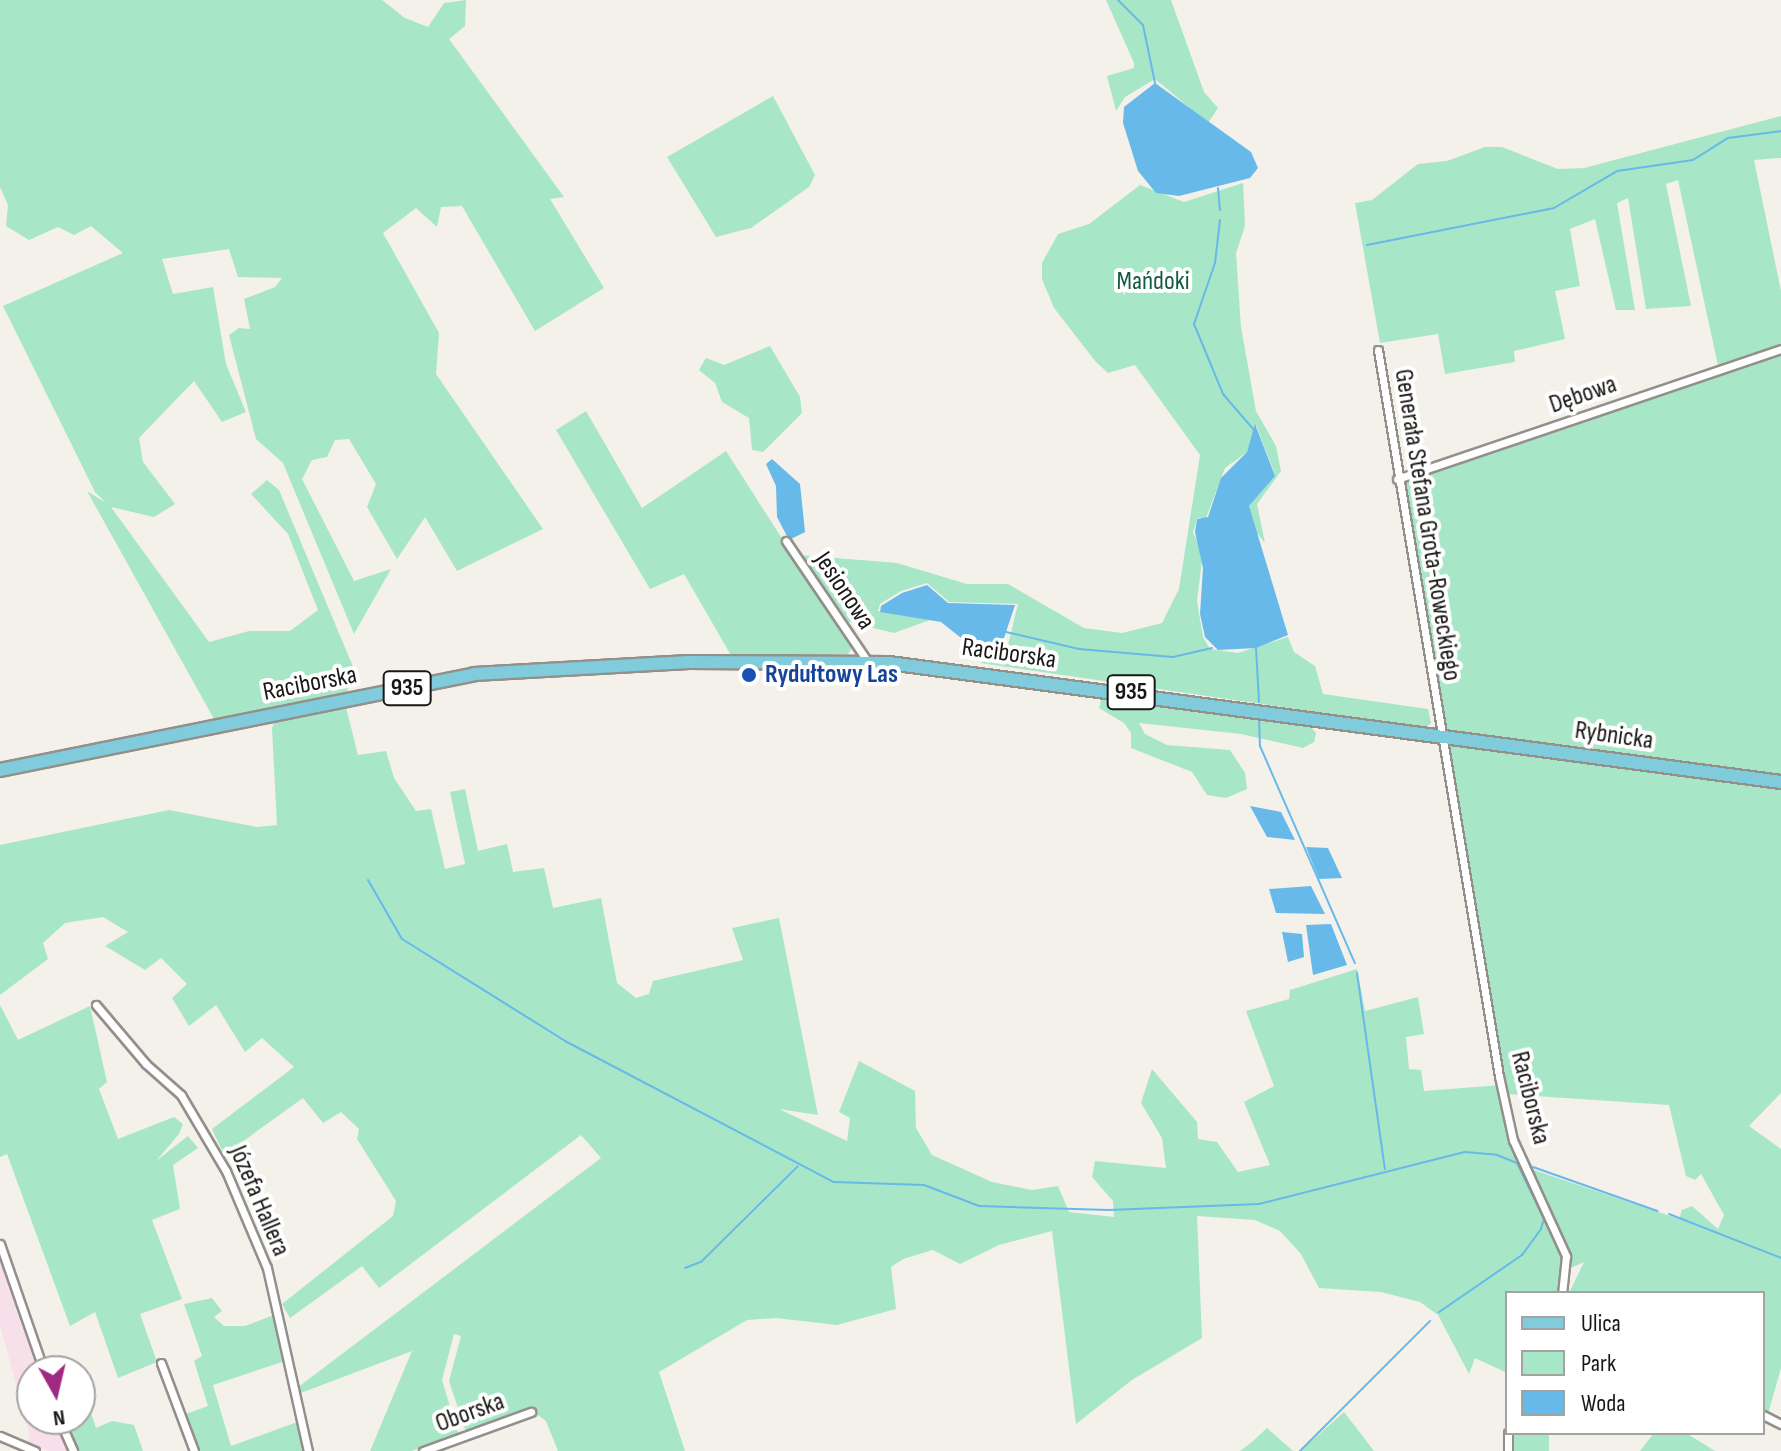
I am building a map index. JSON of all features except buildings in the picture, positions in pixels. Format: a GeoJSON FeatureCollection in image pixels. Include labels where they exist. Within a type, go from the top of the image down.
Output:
{"type":"FeatureCollection","features":[{"type":"Feature","properties":{"kind":"main road","name":"Raciborska"},"geometry":{"type":"LineString","coordinates":[[0,770],[474,674],[689,662],[911,663],[1442,734]]}},
{"type":"Feature","properties":{"kind":"main road","name":"Rybnicka"},"geometry":{"type":"LineString","coordinates":[[1442,734],[1781,782]]}},
{"type":"Feature","properties":{"kind":"street","name":"Dębowa"},"geometry":{"type":"LineString","coordinates":[[1397,479],[1781,349]]}},
{"type":"Feature","properties":{"kind":"street","name":"Generała Stefana Grota-Roweckiego"},"geometry":{"type":"LineString","coordinates":[[1378,350],[1397,479],[1442,734]]}},
{"type":"Feature","properties":{"kind":"street","name":"Jesionowa"},"geometry":{"type":"LineString","coordinates":[[786,541],[869,663]]}},
{"type":"Feature","properties":{"kind":"street","name":"Raciborska"},"geometry":{"type":"LineString","coordinates":[[1442,734],[1507,1113],[1513,1140],[1560,1237],[1567,1271],[1562,1291]]}},
{"type":"Feature","properties":{"kind":"street","name":"Józefa Hallera"},"geometry":{"type":"LineString","coordinates":[[96,1005],[195,1113],[236,1191],[267,1268],[308,1451]]}},
{"type":"Feature","properties":{"kind":"street"},"geometry":{"type":"LineString","coordinates":[[0,1244],[38,1355]]}},
{"type":"Feature","properties":{"kind":"street"},"geometry":{"type":"LineString","coordinates":[[161,1363],[194,1451]]}},
{"type":"Feature","properties":{"kind":"street","name":"Oborska"},"geometry":{"type":"LineString","coordinates":[[423,1451],[531,1412]]}},
{"type":"Feature","properties":{"kind":"street"},"geometry":{"type":"LineString","coordinates":[[0,1436],[35,1451]]}},
{"type":"Feature","properties":{"kind":"shaded area"},"geometry":{"type":"Polygon","coordinates":[[[0,1248],[35,1355],[16,1355],[16,1385],[0,1325],[0,1248]]]}},
{"type":"Feature","properties":{"kind":"shaded area"},"geometry":{"type":"Polygon","coordinates":[[[60,1435],[67,1451],[48,1451],[26,1442],[30,1437],[60,1435]]]}},
{"type":"Feature","properties":{"kind":"green space"},"geometry":{"type":"Polygon","coordinates":[[[0,0],[382,0],[405,18],[428,27],[444,3],[466,0],[465,26],[449,39],[564,197],[550,199],[604,288],[535,331],[462,206],[441,207],[437,227],[416,208],[383,233],[439,333],[436,374],[543,529],[457,571],[425,517],[397,559],[367,507],[376,484],[349,439],[335,440],[327,457],[312,460],[302,479],[354,581],[391,569],[354,634],[283,463],[256,439],[229,335],[239,328],[250,329],[244,299],[275,287],[282,278],[238,277],[229,249],[162,259],[173,294],[213,287],[226,364],[246,412],[222,422],[194,381],[139,438],[143,462],[175,504],[154,517],[111,507],[209,642],[249,631],[290,631],[318,610],[288,534],[251,494],[267,480],[279,490],[354,669],[347,692],[214,719],[87,491],[106,503],[95,492],[3,306],[123,253],[91,226],[74,235],[58,227],[29,240],[6,226],[8,205],[0,187],[0,0]]]}},
{"type":"Feature","properties":{"kind":"green space"},"geometry":{"type":"Polygon","coordinates":[[[1106,0],[1171,0],[1204,92],[1218,108],[1208,123],[1155,79],[1125,97],[1116,111],[1107,76],[1134,68],[1134,63],[1106,0]]]}},
{"type":"Feature","properties":{"kind":"green space"},"geometry":{"type":"Polygon","coordinates":[[[773,96],[815,175],[809,187],[751,228],[716,237],[667,157],[773,96]]]}},
{"type":"Feature","properties":{"kind":"green space"},"geometry":{"type":"Polygon","coordinates":[[[1781,116],[1781,158],[1754,160],[1781,291],[1781,777],[1444,732],[1399,484],[1720,375],[1678,180],[1666,184],[1691,306],[1646,309],[1628,198],[1617,203],[1635,310],[1616,310],[1595,219],[1570,229],[1580,286],[1555,291],[1565,339],[1514,351],[1515,362],[1445,374],[1438,334],[1380,343],[1355,203],[1372,200],[1418,164],[1447,161],[1485,147],[1502,147],[1558,169],[1584,168],[1781,116]]]}},
{"type":"Feature","properties":{"kind":"green space","name":"Mańdoki"},"geometry":{"type":"Polygon","coordinates":[[[1243,183],[1245,226],[1236,253],[1241,327],[1256,411],[1276,446],[1281,471],[1257,504],[1265,543],[1253,528],[1249,506],[1275,475],[1256,425],[1247,452],[1225,468],[1206,518],[1197,518],[1193,533],[1203,552],[1197,601],[1203,637],[1210,649],[1238,653],[1288,637],[1294,652],[1315,666],[1323,694],[1428,709],[1431,723],[1426,728],[980,663],[1006,653],[1018,604],[949,602],[927,583],[901,591],[880,604],[878,611],[930,620],[894,633],[849,622],[799,555],[897,563],[967,584],[1008,584],[1084,628],[1122,633],[1162,623],[1179,589],[1200,455],[1135,365],[1108,373],[1096,362],[1054,308],[1042,279],[1042,263],[1058,234],[1089,224],[1140,185],[1184,202],[1243,183]]]}},
{"type":"Feature","properties":{"kind":"green space"},"geometry":{"type":"Polygon","coordinates":[[[770,346],[800,397],[802,413],[763,452],[752,450],[749,418],[722,402],[715,383],[699,370],[706,358],[724,365],[770,346]]]}},
{"type":"Feature","properties":{"kind":"green space"},"geometry":{"type":"Polygon","coordinates":[[[586,411],[642,508],[726,451],[852,648],[848,654],[732,657],[684,574],[650,589],[556,430],[586,411]]]}},
{"type":"Feature","properties":{"kind":"green space"},"geometry":{"type":"Polygon","coordinates":[[[1104,689],[1301,715],[1316,733],[1314,742],[1303,748],[1241,734],[1139,723],[1145,734],[1167,745],[1230,750],[1245,773],[1247,789],[1226,798],[1207,795],[1192,772],[1131,748],[1131,733],[1124,723],[1099,708],[1104,689]]]}},
{"type":"Feature","properties":{"kind":"green space"},"geometry":{"type":"Polygon","coordinates":[[[344,699],[358,755],[386,751],[394,778],[416,811],[431,809],[445,869],[465,864],[450,792],[465,789],[478,851],[507,844],[513,872],[544,868],[553,908],[601,898],[617,983],[636,998],[649,994],[653,981],[743,960],[732,928],[779,918],[818,1115],[779,1109],[847,1141],[850,1118],[839,1112],[859,1061],[915,1091],[916,1128],[932,1155],[992,1182],[1032,1190],[1058,1186],[1069,1212],[1114,1217],[1113,1201],[1092,1177],[1095,1161],[1166,1168],[1162,1138],[1141,1103],[1152,1069],[1197,1122],[1198,1139],[1217,1142],[1238,1172],[1270,1165],[1244,1102],[1274,1086],[1246,1011],[1289,999],[1290,990],[1357,969],[1365,1011],[1418,997],[1424,1034],[1406,1037],[1409,1069],[1421,1070],[1424,1091],[1501,1085],[1513,1140],[1566,1256],[1558,1291],[1505,1291],[1505,1372],[1475,1358],[1469,1374],[1438,1315],[1420,1302],[1381,1292],[1319,1288],[1301,1254],[1280,1231],[1255,1220],[1197,1216],[1202,1338],[1132,1380],[1076,1424],[1052,1231],[999,1245],[960,1264],[933,1250],[903,1259],[891,1267],[896,1309],[837,1325],[776,1318],[747,1320],[659,1372],[685,1451],[558,1451],[546,1421],[531,1410],[466,1432],[449,1381],[461,1336],[454,1334],[442,1380],[458,1433],[412,1451],[370,1451],[412,1351],[298,1394],[297,1388],[601,1158],[581,1135],[379,1288],[362,1266],[290,1318],[282,1304],[393,1216],[396,1201],[357,1139],[359,1129],[341,1112],[323,1123],[303,1098],[224,1155],[212,1129],[294,1067],[262,1038],[245,1052],[216,1005],[189,1026],[172,998],[187,984],[161,958],[145,970],[105,946],[128,932],[103,917],[65,923],[43,943],[48,959],[0,995],[0,845],[169,810],[257,827],[277,825],[272,728],[277,713],[344,699]]]}},
{"type":"Feature","properties":{"kind":"green space"},"geometry":{"type":"Polygon","coordinates":[[[1449,742],[1781,788],[1781,1093],[1749,1126],[1781,1149],[1781,1368],[1768,1414],[1765,1412],[1765,1291],[1570,1291],[1584,1262],[1571,1268],[1565,1241],[1531,1169],[1679,1219],[1682,1210],[1692,1206],[1718,1229],[1724,1215],[1701,1174],[1695,1180],[1686,1176],[1669,1105],[1507,1094],[1449,742]]]}},
{"type":"Feature","properties":{"kind":"green space"},"geometry":{"type":"Polygon","coordinates":[[[0,1005],[18,1040],[90,1006],[107,1082],[99,1089],[118,1139],[174,1117],[183,1124],[179,1134],[156,1161],[188,1136],[198,1148],[173,1165],[180,1209],[152,1220],[182,1299],[140,1314],[157,1362],[118,1378],[95,1312],[70,1326],[7,1154],[0,1157],[0,1005]]]}},
{"type":"Feature","properties":{"kind":"green space"},"geometry":{"type":"Polygon","coordinates":[[[212,1298],[222,1311],[214,1317],[224,1326],[245,1326],[274,1315],[285,1361],[213,1385],[231,1446],[300,1421],[305,1451],[196,1451],[183,1415],[208,1406],[194,1361],[202,1356],[184,1304],[212,1298]]]}},
{"type":"Feature","properties":{"kind":"green space"},"geometry":{"type":"Polygon","coordinates":[[[1344,1412],[1374,1451],[1300,1451],[1344,1412]]]}},
{"type":"Feature","properties":{"kind":"green space"},"geometry":{"type":"Polygon","coordinates":[[[112,1421],[134,1425],[143,1451],[76,1451],[69,1435],[96,1435],[96,1428],[112,1421]]]}},
{"type":"Feature","properties":{"kind":"green space"},"geometry":{"type":"Polygon","coordinates":[[[1267,1428],[1293,1451],[1240,1451],[1252,1442],[1267,1428]]]}},
{"type":"Feature","properties":{"kind":"green space"},"geometry":{"type":"Polygon","coordinates":[[[1514,1435],[1549,1435],[1549,1451],[1514,1451],[1514,1435]]]}},
{"type":"Feature","properties":{"kind":"green space"},"geometry":{"type":"Polygon","coordinates":[[[1652,1435],[1689,1435],[1715,1451],[1640,1451],[1652,1435]]]}},
{"type":"Feature","properties":{"kind":"water"},"geometry":{"type":"Polygon","coordinates":[[[1155,83],[1251,152],[1258,168],[1250,178],[1179,196],[1156,193],[1138,171],[1123,123],[1124,107],[1155,83]]]}},
{"type":"Feature","properties":{"kind":"water"},"geometry":{"type":"Polygon","coordinates":[[[1255,424],[1275,476],[1249,506],[1288,635],[1256,648],[1218,650],[1205,637],[1200,614],[1203,568],[1195,532],[1197,519],[1208,517],[1221,478],[1247,452],[1255,424]]]}},
{"type":"Feature","properties":{"kind":"water"},"geometry":{"type":"Polygon","coordinates":[[[772,459],[800,484],[805,532],[789,540],[777,517],[776,486],[766,464],[772,459]]]}},
{"type":"Feature","properties":{"kind":"water"},"geometry":{"type":"Polygon","coordinates":[[[927,585],[948,603],[1015,605],[1000,650],[993,654],[970,645],[941,622],[880,612],[881,606],[902,593],[927,585]]]}},
{"type":"Feature","properties":{"kind":"water"},"geometry":{"type":"Polygon","coordinates":[[[1250,806],[1281,812],[1295,840],[1267,837],[1250,806]]]}},
{"type":"Feature","properties":{"kind":"water"},"geometry":{"type":"Polygon","coordinates":[[[1306,847],[1328,848],[1342,878],[1319,879],[1306,847]]]}},
{"type":"Feature","properties":{"kind":"water"},"geometry":{"type":"Polygon","coordinates":[[[1311,886],[1325,914],[1276,913],[1269,889],[1311,886]]]}},
{"type":"Feature","properties":{"kind":"water"},"geometry":{"type":"Polygon","coordinates":[[[1331,924],[1347,965],[1313,975],[1306,925],[1331,924]]]}},
{"type":"Feature","properties":{"kind":"water"},"geometry":{"type":"Polygon","coordinates":[[[1282,932],[1302,934],[1304,957],[1288,962],[1282,932]]]}},
{"type":"Feature","properties":{"kind":"waterway"},"geometry":{"type":"LineString","coordinates":[[1118,0],[1143,25],[1155,83]]}},
{"type":"Feature","properties":{"kind":"waterway"},"geometry":{"type":"LineString","coordinates":[[1367,245],[1554,208],[1617,171],[1693,160],[1728,138],[1781,131]]}},
{"type":"Feature","properties":{"kind":"waterway"},"geometry":{"type":"LineString","coordinates":[[1218,188],[1220,210]]}},
{"type":"Feature","properties":{"kind":"waterway"},"geometry":{"type":"LineString","coordinates":[[1220,220],[1215,263],[1194,324],[1223,394],[1254,430]]}},
{"type":"Feature","properties":{"kind":"waterway"},"geometry":{"type":"LineString","coordinates":[[1006,632],[1079,649],[1173,657],[1212,648]]}},
{"type":"Feature","properties":{"kind":"waterway"},"geometry":{"type":"LineString","coordinates":[[1256,648],[1259,702]]}},
{"type":"Feature","properties":{"kind":"waterway"},"geometry":{"type":"LineString","coordinates":[[1259,718],[1260,746],[1355,963]]}},
{"type":"Feature","properties":{"kind":"waterway"},"geometry":{"type":"LineString","coordinates":[[368,880],[402,939],[565,1041],[834,1182],[924,1185],[979,1206],[1109,1210],[1259,1204],[1465,1152],[1497,1155],[1517,1163],[1544,1219],[1541,1229],[1522,1255],[1439,1312]]}},
{"type":"Feature","properties":{"kind":"waterway"},"geometry":{"type":"LineString","coordinates":[[1357,973],[1385,1169]]}},
{"type":"Feature","properties":{"kind":"waterway"},"geometry":{"type":"LineString","coordinates":[[685,1268],[701,1262],[798,1166]]}},
{"type":"Feature","properties":{"kind":"waterway"},"geometry":{"type":"LineString","coordinates":[[1533,1167],[1657,1211]]}},
{"type":"Feature","properties":{"kind":"waterway"},"geometry":{"type":"LineString","coordinates":[[1669,1214],[1781,1258]]}},
{"type":"Feature","properties":{"kind":"waterway"},"geometry":{"type":"LineString","coordinates":[[1300,1451],[1430,1321]]}},
{"type":"Feature","properties":{"kind":"place","name":"Rydułtowy Las"},"geometry":{"type":"Point","coordinates":[749,675]}}]}
